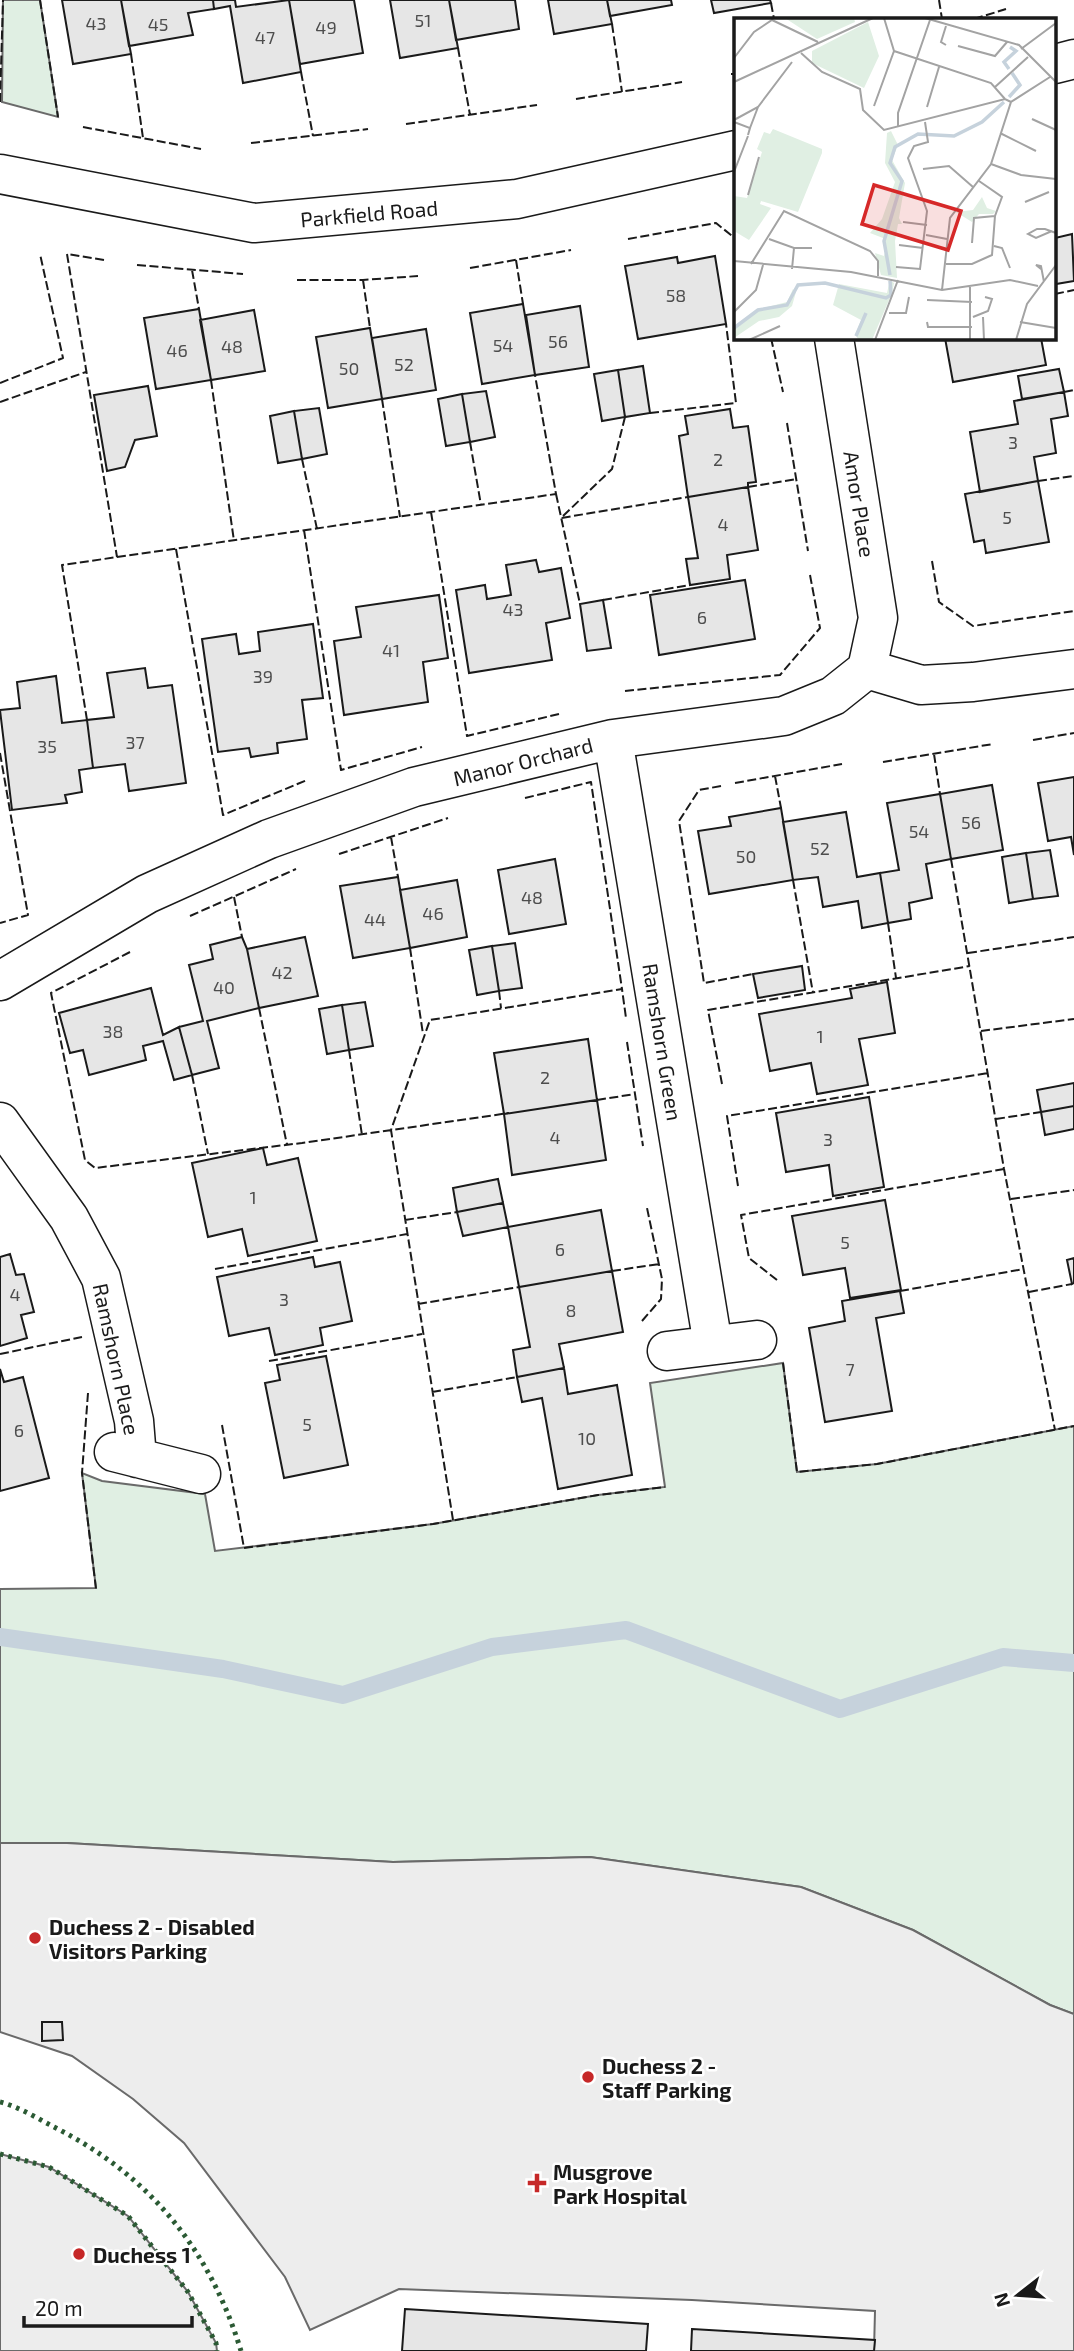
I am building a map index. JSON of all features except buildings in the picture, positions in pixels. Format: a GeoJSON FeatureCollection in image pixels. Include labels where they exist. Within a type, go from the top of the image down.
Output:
{"type":"FeatureCollection","features":[{"type":"Feature","properties":{"kind":"street"},"geometry":{"type":"LineString","coordinates":[[1056,64],[1074,59]]}},
{"type":"Feature","properties":{"kind":"street","name":"Parkfield Road"},"geometry":{"type":"LineString","coordinates":[[0,174],[254,223],[517,199],[734,150]]}},
{"type":"Feature","properties":{"kind":"street","name":"Amor Place"},"geometry":{"type":"LineString","coordinates":[[834,340],[878,618],[867,669]]}},
{"type":"Feature","properties":{"kind":"street"},"geometry":{"type":"LineString","coordinates":[[867,669],[921,685],[973,682],[1074,669]]}},
{"type":"Feature","properties":{"kind":"street","name":"Manor Orchard"},"geometry":{"type":"LineString","coordinates":[[0,981],[147,894],[269,839],[414,787],[614,739],[784,716],[832,696],[867,669]]}},
{"type":"Feature","properties":{"kind":"street","name":"Ramshorn Green"},"geometry":{"type":"LineString","coordinates":[[614,739],[713,1345]]}},
{"type":"Feature","properties":{"kind":"street","name":"Ramshorn Place"},"geometry":{"type":"LineString","coordinates":[[0,1122],[69,1218],[102,1278],[134,1421],[124,1455],[201,1474]]}},
{"type":"Feature","properties":{"kind":"street"},"geometry":{"type":"LineString","coordinates":[[667,1351],[757,1340]]}},
{"type":"Feature","properties":{"kind":"green space"},"geometry":{"type":"Polygon","coordinates":[[[3,0],[40,0],[58,117],[2,102],[3,0]]]}},
{"type":"Feature","properties":{"kind":"green space"},"geometry":{"type":"Polygon","coordinates":[[[783,1363],[797,1472],[877,1464],[1074,1426],[1074,2014],[1050,2005],[913,1930],[801,1887],[590,1857],[393,1862],[67,1843],[0,1843],[0,1589],[96,1588],[82,1473],[102,1481],[205,1494],[215,1551],[433,1524],[598,1495],[665,1487],[650,1383],[783,1363]]]}},
{"type":"Feature","properties":{"kind":"shaded area","name":"Duchess 2 - Staff Parking"},"geometry":{"type":"Polygon","coordinates":[[[0,1843],[67,1843],[393,1862],[590,1857],[801,1887],[913,1930],[1050,2005],[1074,2014],[1074,2351],[874,2351],[875,2311],[692,2300],[399,2289],[310,2330],[285,2277],[184,2143],[133,2099],[72,2056],[0,2032],[0,1843]]]}},
{"type":"Feature","properties":{"kind":"shaded area","name":"Duchess 1"},"geometry":{"type":"Polygon","coordinates":[[[0,2154],[49,2167],[128,2216],[188,2292],[216,2343],[217,2351],[0,2351],[0,2154]]]}},
{"type":"Feature","properties":{"kind":"waterway"},"geometry":{"type":"LineString","coordinates":[[0,1637],[223,1669],[343,1695],[492,1647],[626,1630],[840,1709],[1003,1657],[1074,1663]]}},
{"type":"Feature","properties":{"kind":"hedge"},"geometry":{"type":"LineString","coordinates":[[0,2102],[28,2113],[88,2146],[147,2192],[172,2219],[212,2280],[241,2351]]}},
{"type":"Feature","properties":{"kind":"hedge"},"geometry":{"type":"LineString","coordinates":[[0,2154],[49,2167],[128,2216],[188,2292],[216,2343],[217,2351]]}},
{"type":"Feature","properties":{"kind":"fence"},"geometry":{"type":"LineString","coordinates":[[0,102],[3,0]]}},
{"type":"Feature","properties":{"kind":"fence"},"geometry":{"type":"LineString","coordinates":[[40,0],[58,117]]}},
{"type":"Feature","properties":{"kind":"fence"},"geometry":{"type":"LineString","coordinates":[[939,0],[942,18]]}},
{"type":"Feature","properties":{"kind":"fence"},"geometry":{"type":"LineString","coordinates":[[771,3],[774,18]]}},
{"type":"Feature","properties":{"kind":"fence"},"geometry":{"type":"LineString","coordinates":[[977,18],[1006,9]]}},
{"type":"Feature","properties":{"kind":"fence"},"geometry":{"type":"LineString","coordinates":[[612,24],[622,92]]}},
{"type":"Feature","properties":{"kind":"fence"},"geometry":{"type":"LineString","coordinates":[[458,48],[470,115]]}},
{"type":"Feature","properties":{"kind":"fence"},"geometry":{"type":"LineString","coordinates":[[131,54],[143,138]]}},
{"type":"Feature","properties":{"kind":"fence"},"geometry":{"type":"LineString","coordinates":[[301,72],[313,136]]}},
{"type":"Feature","properties":{"kind":"fence"},"geometry":{"type":"LineString","coordinates":[[576,99],[682,82]]}},
{"type":"Feature","properties":{"kind":"fence"},"geometry":{"type":"LineString","coordinates":[[406,124],[537,105]]}},
{"type":"Feature","properties":{"kind":"fence"},"geometry":{"type":"LineString","coordinates":[[83,127],[201,149]]}},
{"type":"Feature","properties":{"kind":"fence"},"geometry":{"type":"LineString","coordinates":[[251,143],[368,129]]}},
{"type":"Feature","properties":{"kind":"fence"},"geometry":{"type":"LineString","coordinates":[[628,239],[716,223],[734,237]]}},
{"type":"Feature","properties":{"kind":"fence"},"geometry":{"type":"LineString","coordinates":[[470,268],[571,250]]}},
{"type":"Feature","properties":{"kind":"fence"},"geometry":{"type":"LineString","coordinates":[[0,383],[63,358],[40,254]]}},
{"type":"Feature","properties":{"kind":"fence"},"geometry":{"type":"LineString","coordinates":[[104,260],[67,254],[117,557]]}},
{"type":"Feature","properties":{"kind":"fence"},"geometry":{"type":"LineString","coordinates":[[516,260],[523,304]]}},
{"type":"Feature","properties":{"kind":"fence"},"geometry":{"type":"LineString","coordinates":[[137,265],[243,274]]}},
{"type":"Feature","properties":{"kind":"fence"},"geometry":{"type":"LineString","coordinates":[[192,270],[199,309]]}},
{"type":"Feature","properties":{"kind":"fence"},"geometry":{"type":"LineString","coordinates":[[297,280],[363,280],[418,276]]}},
{"type":"Feature","properties":{"kind":"fence"},"geometry":{"type":"LineString","coordinates":[[363,280],[370,328]]}},
{"type":"Feature","properties":{"kind":"fence"},"geometry":{"type":"LineString","coordinates":[[1056,294],[1074,290]]}},
{"type":"Feature","properties":{"kind":"fence"},"geometry":{"type":"LineString","coordinates":[[650,413],[736,403],[726,324]]}},
{"type":"Feature","properties":{"kind":"fence"},"geometry":{"type":"LineString","coordinates":[[771,340],[783,392]]}},
{"type":"Feature","properties":{"kind":"fence"},"geometry":{"type":"LineString","coordinates":[[0,402],[86,372]]}},
{"type":"Feature","properties":{"kind":"fence"},"geometry":{"type":"LineString","coordinates":[[87,720],[62,565],[556,494],[535,375]]}},
{"type":"Feature","properties":{"kind":"fence"},"geometry":{"type":"LineString","coordinates":[[211,380],[234,541]]}},
{"type":"Feature","properties":{"kind":"fence"},"geometry":{"type":"LineString","coordinates":[[1064,392],[1074,390]]}},
{"type":"Feature","properties":{"kind":"fence"},"geometry":{"type":"LineString","coordinates":[[382,399],[400,517]]}},
{"type":"Feature","properties":{"kind":"fence"},"geometry":{"type":"LineString","coordinates":[[625,417],[612,469],[561,518],[688,497]]}},
{"type":"Feature","properties":{"kind":"fence"},"geometry":{"type":"LineString","coordinates":[[787,423],[808,551]]}},
{"type":"Feature","properties":{"kind":"fence"},"geometry":{"type":"LineString","coordinates":[[470,442],[481,505]]}},
{"type":"Feature","properties":{"kind":"fence"},"geometry":{"type":"LineString","coordinates":[[302,459],[317,529]]}},
{"type":"Feature","properties":{"kind":"fence"},"geometry":{"type":"LineString","coordinates":[[1038,481],[1074,476]]}},
{"type":"Feature","properties":{"kind":"fence"},"geometry":{"type":"LineString","coordinates":[[748,487],[797,479]]}},
{"type":"Feature","properties":{"kind":"fence"},"geometry":{"type":"LineString","coordinates":[[556,494],[580,604]]}},
{"type":"Feature","properties":{"kind":"fence"},"geometry":{"type":"LineString","coordinates":[[431,512],[467,736],[559,714]]}},
{"type":"Feature","properties":{"kind":"fence"},"geometry":{"type":"LineString","coordinates":[[304,530],[341,770],[422,747]]}},
{"type":"Feature","properties":{"kind":"fence"},"geometry":{"type":"LineString","coordinates":[[176,549],[223,815],[307,780]]}},
{"type":"Feature","properties":{"kind":"fence"},"geometry":{"type":"LineString","coordinates":[[932,561],[939,602],[973,626],[1074,611]]}},
{"type":"Feature","properties":{"kind":"fence"},"geometry":{"type":"LineString","coordinates":[[625,691],[780,675],[820,628],[810,575]]}},
{"type":"Feature","properties":{"kind":"fence"},"geometry":{"type":"LineString","coordinates":[[603,600],[690,585]]}},
{"type":"Feature","properties":{"kind":"fence"},"geometry":{"type":"LineString","coordinates":[[1033,740],[1074,733]]}},
{"type":"Feature","properties":{"kind":"fence"},"geometry":{"type":"LineString","coordinates":[[883,762],[993,744]]}},
{"type":"Feature","properties":{"kind":"fence"},"geometry":{"type":"LineString","coordinates":[[0,753],[28,915],[0,923]]}},
{"type":"Feature","properties":{"kind":"fence"},"geometry":{"type":"LineString","coordinates":[[934,754],[940,794]]}},
{"type":"Feature","properties":{"kind":"fence"},"geometry":{"type":"LineString","coordinates":[[735,783],[842,764]]}},
{"type":"Feature","properties":{"kind":"fence"},"geometry":{"type":"LineString","coordinates":[[775,776],[781,808]]}},
{"type":"Feature","properties":{"kind":"fence"},"geometry":{"type":"LineString","coordinates":[[525,798],[591,782],[622,989]]}},
{"type":"Feature","properties":{"kind":"fence"},"geometry":{"type":"LineString","coordinates":[[721,786],[699,790],[679,821],[704,983],[753,974]]}},
{"type":"Feature","properties":{"kind":"fence"},"geometry":{"type":"LineString","coordinates":[[339,854],[448,818]]}},
{"type":"Feature","properties":{"kind":"fence"},"geometry":{"type":"LineString","coordinates":[[391,837],[398,877]]}},
{"type":"Feature","properties":{"kind":"fence"},"geometry":{"type":"LineString","coordinates":[[951,859],[1004,1169],[1055,1430]]}},
{"type":"Feature","properties":{"kind":"fence"},"geometry":{"type":"LineString","coordinates":[[190,916],[296,869]]}},
{"type":"Feature","properties":{"kind":"fence"},"geometry":{"type":"LineString","coordinates":[[793,880],[813,993]]}},
{"type":"Feature","properties":{"kind":"fence"},"geometry":{"type":"LineString","coordinates":[[234,897],[242,937]]}},
{"type":"Feature","properties":{"kind":"fence"},"geometry":{"type":"LineString","coordinates":[[888,923],[896,978]]}},
{"type":"Feature","properties":{"kind":"fence"},"geometry":{"type":"LineString","coordinates":[[968,953],[1074,937]]}},
{"type":"Feature","properties":{"kind":"fence"},"geometry":{"type":"LineString","coordinates":[[410,948],[423,1034]]}},
{"type":"Feature","properties":{"kind":"fence"},"geometry":{"type":"LineString","coordinates":[[130,952],[51,993],[85,1160],[95,1168],[302,1143],[509,1113]]}},
{"type":"Feature","properties":{"kind":"fence"},"geometry":{"type":"LineString","coordinates":[[722,1084],[708,1010],[970,966]]}},
{"type":"Feature","properties":{"kind":"fence"},"geometry":{"type":"LineString","coordinates":[[453,1520],[391,1130],[430,1020],[622,989],[626,1018]]}},
{"type":"Feature","properties":{"kind":"fence"},"geometry":{"type":"LineString","coordinates":[[499,991],[501,1008]]}},
{"type":"Feature","properties":{"kind":"fence"},"geometry":{"type":"LineString","coordinates":[[259,1008],[287,1145]]}},
{"type":"Feature","properties":{"kind":"fence"},"geometry":{"type":"LineString","coordinates":[[981,1031],[1074,1019]]}},
{"type":"Feature","properties":{"kind":"fence"},"geometry":{"type":"LineString","coordinates":[[627,1042],[643,1146]]}},
{"type":"Feature","properties":{"kind":"fence"},"geometry":{"type":"LineString","coordinates":[[349,1050],[362,1135]]}},
{"type":"Feature","properties":{"kind":"fence"},"geometry":{"type":"LineString","coordinates":[[738,1186],[727,1116],[988,1073]]}},
{"type":"Feature","properties":{"kind":"fence"},"geometry":{"type":"LineString","coordinates":[[192,1075],[208,1154]]}},
{"type":"Feature","properties":{"kind":"fence"},"geometry":{"type":"LineString","coordinates":[[597,1100],[635,1094]]}},
{"type":"Feature","properties":{"kind":"fence"},"geometry":{"type":"LineString","coordinates":[[996,1119],[1041,1112]]}},
{"type":"Feature","properties":{"kind":"fence"},"geometry":{"type":"LineString","coordinates":[[777,1280],[749,1258],[741,1215],[1004,1169]]}},
{"type":"Feature","properties":{"kind":"fence"},"geometry":{"type":"LineString","coordinates":[[1011,1199],[1074,1190]]}},
{"type":"Feature","properties":{"kind":"fence"},"geometry":{"type":"LineString","coordinates":[[642,1321],[661,1299],[662,1279],[647,1208]]}},
{"type":"Feature","properties":{"kind":"fence"},"geometry":{"type":"LineString","coordinates":[[405,1220],[457,1212]]}},
{"type":"Feature","properties":{"kind":"fence"},"geometry":{"type":"LineString","coordinates":[[215,1269],[407,1234]]}},
{"type":"Feature","properties":{"kind":"fence"},"geometry":{"type":"LineString","coordinates":[[612,1271],[659,1264]]}},
{"type":"Feature","properties":{"kind":"fence"},"geometry":{"type":"LineString","coordinates":[[900,1291],[1024,1269]]}},
{"type":"Feature","properties":{"kind":"fence"},"geometry":{"type":"LineString","coordinates":[[1029,1292],[1072,1284]]}},
{"type":"Feature","properties":{"kind":"fence"},"geometry":{"type":"LineString","coordinates":[[418,1304],[519,1287]]}},
{"type":"Feature","properties":{"kind":"fence"},"geometry":{"type":"LineString","coordinates":[[269,1361],[422,1334]]}},
{"type":"Feature","properties":{"kind":"fence"},"geometry":{"type":"LineString","coordinates":[[0,1354],[82,1337]]}},
{"type":"Feature","properties":{"kind":"fence"},"geometry":{"type":"LineString","coordinates":[[783,1363],[797,1472],[877,1464],[1074,1426]]}},
{"type":"Feature","properties":{"kind":"fence"},"geometry":{"type":"LineString","coordinates":[[432,1392],[517,1377]]}},
{"type":"Feature","properties":{"kind":"fence"},"geometry":{"type":"LineString","coordinates":[[88,1393],[82,1473],[96,1589]]}},
{"type":"Feature","properties":{"kind":"fence"},"geometry":{"type":"LineString","coordinates":[[222,1425],[244,1548],[433,1524],[598,1495],[665,1487]]}},
{"type":"Feature","properties":{"kind":"place","name":"Duchess 2 - Disabled Visitors Parking"},"geometry":{"type":"Point","coordinates":[35,1938]}},
{"type":"Feature","properties":{"kind":"place","name":"Duchess 2 - Staff Parking"},"geometry":{"type":"Point","coordinates":[588,2077]}},
{"type":"Feature","properties":{"kind":"place","name":"Musgrove Park Hospital"},"geometry":{"type":"Point","coordinates":[537,2183]}},
{"type":"Feature","properties":{"kind":"place","name":"Duchess 1"},"geometry":{"type":"Point","coordinates":[79,2254]}}]}
